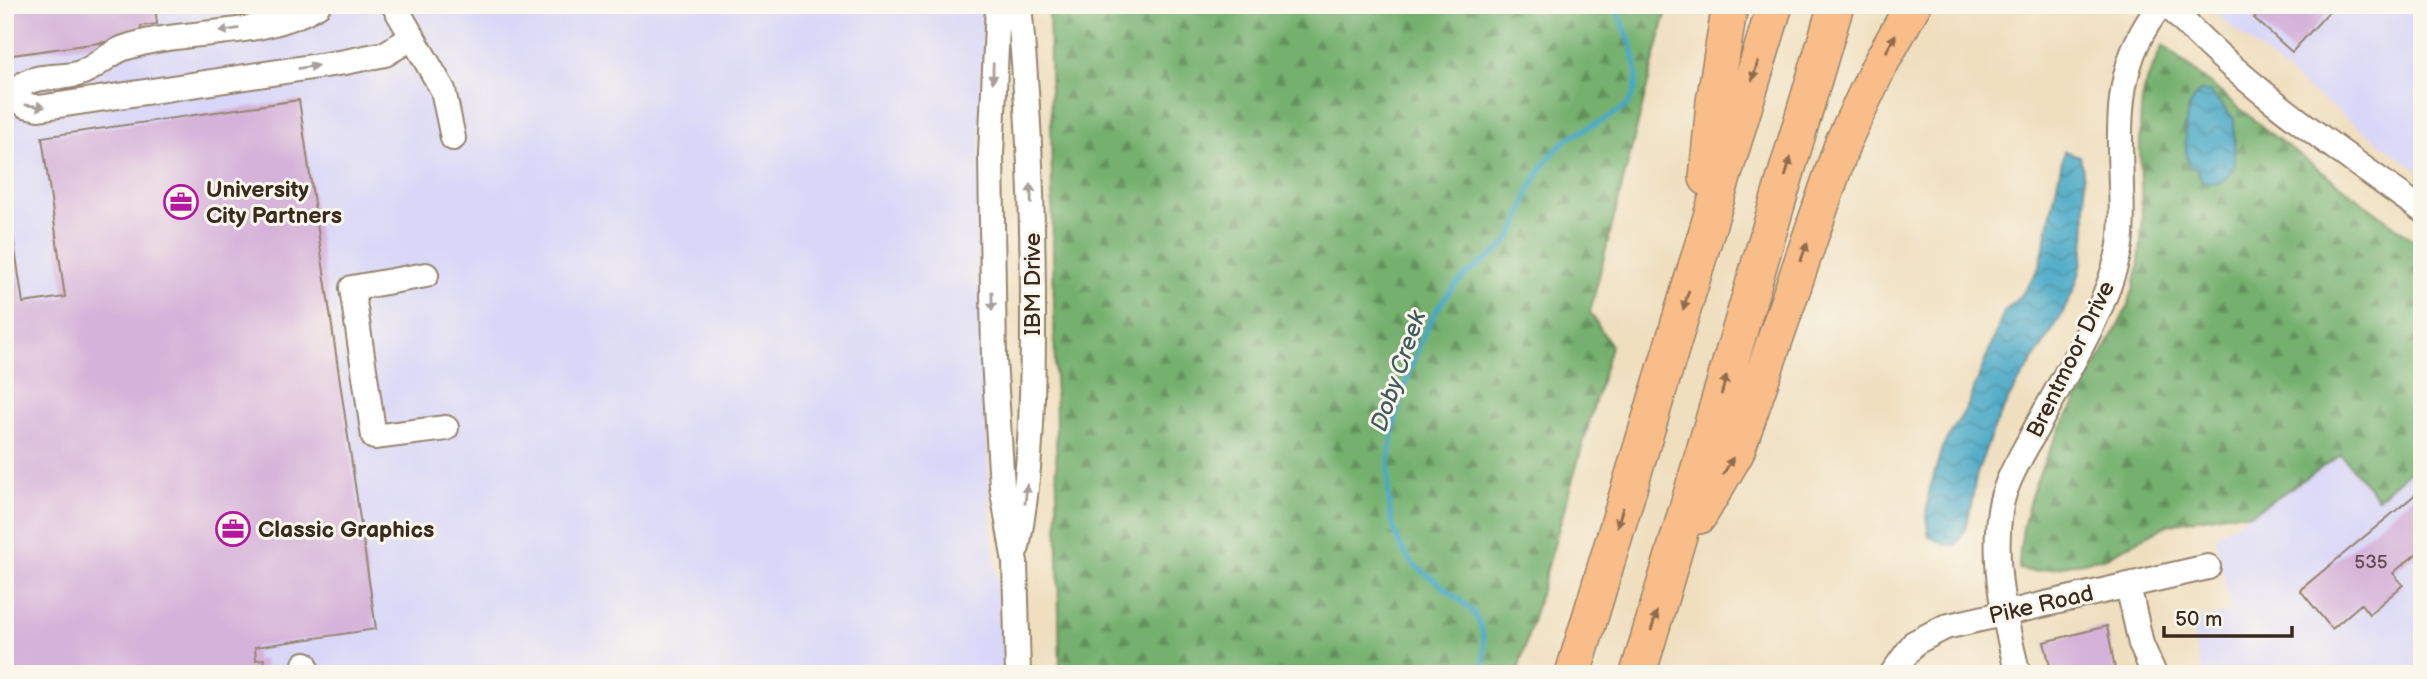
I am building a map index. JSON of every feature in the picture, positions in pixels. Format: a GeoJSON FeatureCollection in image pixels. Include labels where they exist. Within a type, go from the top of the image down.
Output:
{"type":"FeatureCollection","features":[{"type":"Feature","properties":{"kind":"highway"},"geometry":{"type":"LineString","coordinates":[[1705,234],[1707,159],[1730,5]]}},
{"type":"Feature","properties":{"kind":"highway"},"geometry":{"type":"LineString","coordinates":[[1573,674],[1775,5]]}},
{"type":"Feature","properties":{"kind":"highway"},"geometry":{"type":"LineString","coordinates":[[1638,674],[1836,5]]}},
{"type":"Feature","properties":{"kind":"highway"},"geometry":{"type":"LineString","coordinates":[[1670,568],[1735,453],[1843,142],[1878,68],[1913,5]]}},
{"type":"Feature","properties":{"kind":"street"},"geometry":{"type":"LineString","coordinates":[[318,5],[284,20],[136,46],[107,58],[80,74],[28,81],[20,87],[19,98],[24,106],[39,108],[118,96],[380,55],[413,37]]}},
{"type":"Feature","properties":{"kind":"street"},"geometry":{"type":"LineString","coordinates":[[394,5],[446,98],[453,138]]}},
{"type":"Feature","properties":{"kind":"street","name":"IBM Drive"},"geometry":{"type":"LineString","coordinates":[[998,5],[991,154],[994,359],[1002,485],[1014,562],[1018,674]]}},
{"type":"Feature","properties":{"kind":"street","name":"IBM Drive"},"geometry":{"type":"LineString","coordinates":[[1014,562],[1028,474],[1033,342],[1026,76],[1019,5]]}},
{"type":"Feature","properties":{"kind":"street","name":"Brentmoor Drive"},"geometry":{"type":"LineString","coordinates":[[2018,674],[1996,554],[2000,508],[2016,466],[2107,291],[2120,248],[2122,204],[2119,111],[2126,70],[2141,34],[2161,5]]}},
{"type":"Feature","properties":{"kind":"street"},"geometry":{"type":"LineString","coordinates":[[2168,5],[2194,33],[2310,131],[2422,210]]}},
{"type":"Feature","properties":{"kind":"street"},"geometry":{"type":"LineString","coordinates":[[107,58],[98,72],[100,88],[118,96]]}},
{"type":"Feature","properties":{"kind":"street"},"geometry":{"type":"LineString","coordinates":[[426,275],[352,288],[374,437],[446,428]]}},
{"type":"Feature","properties":{"kind":"street","name":"Pike Road"},"geometry":{"type":"LineString","coordinates":[[1892,674],[1914,643],[1945,627],[2208,567]]}},
{"type":"Feature","properties":{"kind":"street"},"geometry":{"type":"LineString","coordinates":[[2128,584],[2141,644],[2154,674]]}},
{"type":"Feature","properties":{"kind":"shaded area"},"geometry":{"type":"Polygon","coordinates":[[[5,5],[985,5],[980,124],[982,342],[991,527],[1001,610],[1003,674],[5,674],[5,5]]]}},
{"type":"Feature","properties":{"kind":"shaded area"},"geometry":{"type":"Polygon","coordinates":[[[2205,5],[2422,5],[2422,174],[2306,88],[2205,5]]]}},
{"type":"Feature","properties":{"kind":"shaded area"},"geometry":{"type":"Polygon","coordinates":[[[2341,455],[2378,498],[2422,460],[2422,674],[2203,674],[2189,621],[2231,612],[2215,536],[2341,455]]]}},
{"type":"Feature","properties":{"kind":"green space"},"geometry":{"type":"Polygon","coordinates":[[[1049,5],[1668,5],[1590,312],[1611,346],[1517,674],[1060,674],[1049,5]]]}},
{"type":"Feature","properties":{"kind":"green space"},"geometry":{"type":"Polygon","coordinates":[[[2163,45],[2271,134],[2422,246],[2422,460],[2378,498],[2341,455],[2251,514],[2226,514],[2169,524],[2107,557],[2034,572],[2019,569],[2021,539],[2036,483],[2060,431],[2132,295],[2141,241],[2142,102],[2163,45]]]}},
{"type":"Feature","properties":{"kind":"water"},"geometry":{"type":"Polygon","coordinates":[[[2200,92],[2210,92],[2234,119],[2235,166],[2221,184],[2202,182],[2197,169],[2189,167],[2185,137],[2187,117],[2200,92]]]}},
{"type":"Feature","properties":{"kind":"water"},"geometry":{"type":"Polygon","coordinates":[[[2064,151],[2080,156],[2086,202],[2085,238],[2076,284],[2059,320],[2015,388],[1996,424],[1977,474],[1968,521],[1961,538],[1956,545],[1945,545],[1929,536],[1926,516],[1929,492],[1942,448],[1968,405],[2004,312],[2023,293],[2040,266],[2064,151]]]}},
{"type":"Feature","properties":{"kind":"building"},"geometry":{"type":"Polygon","coordinates":[[[5,5],[155,5],[157,24],[141,26],[142,37],[5,56],[5,5]]]}},
{"type":"Feature","properties":{"kind":"building"},"geometry":{"type":"Polygon","coordinates":[[[2266,5],[2335,5],[2292,52],[2254,18],[2266,5]]]}},
{"type":"Feature","properties":{"kind":"building"},"geometry":{"type":"Polygon","coordinates":[[[299,100],[376,629],[255,647],[256,660],[264,659],[266,674],[5,674],[5,217],[10,216],[23,303],[65,297],[42,137],[299,100]]]}},
{"type":"Feature","properties":{"kind":"building"},"geometry":{"type":"Polygon","coordinates":[[[2422,489],[2422,549],[2393,573],[2403,585],[2369,614],[2361,604],[2332,629],[2300,590],[2422,489]]]}},
{"type":"Feature","properties":{"kind":"building"},"geometry":{"type":"Polygon","coordinates":[[[2107,626],[2116,674],[2052,674],[2044,642],[2107,626]]]}},
{"type":"Feature","properties":{"kind":"waterway","name":"Doby Creek"},"geometry":{"type":"LineString","coordinates":[[1483,674],[1483,639],[1476,618],[1460,600],[1412,563],[1397,538],[1390,510],[1388,478],[1391,445],[1417,351],[1428,326],[1449,292],[1511,237],[1534,181],[1559,147],[1622,109],[1633,96],[1636,85],[1635,61],[1629,38],[1614,5]]}},
{"type":"Feature","properties":{"kind":"place","name":"University City Partners"},"geometry":{"type":"Point","coordinates":[181,202]}},
{"type":"Feature","properties":{"kind":"place","name":"Classic Graphics"},"geometry":{"type":"Point","coordinates":[233,529]}}]}
